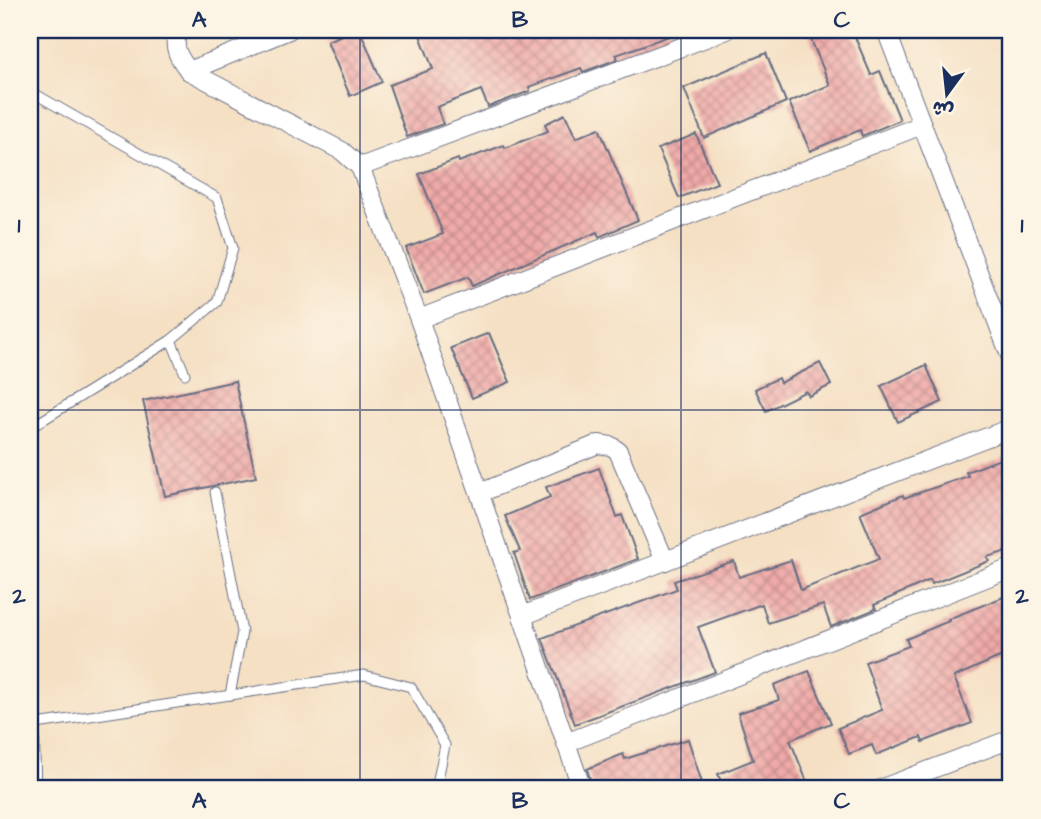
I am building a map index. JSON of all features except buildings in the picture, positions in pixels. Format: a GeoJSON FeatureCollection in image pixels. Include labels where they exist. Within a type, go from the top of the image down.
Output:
{"type":"FeatureCollection","features":[{"type":"Feature","properties":{"kind":"street"},"geometry":{"type":"LineString","coordinates":[[178,30],[175,40],[177,57],[189,71],[342,151],[360,167],[419,319],[582,789]]}},
{"type":"Feature","properties":{"kind":"street"},"geometry":{"type":"LineString","coordinates":[[189,71],[289,30]]}},
{"type":"Feature","properties":{"kind":"street"},"geometry":{"type":"LineString","coordinates":[[360,167],[727,30]]}},
{"type":"Feature","properties":{"kind":"street"},"geometry":{"type":"LineString","coordinates":[[886,30],[1011,358]]}},
{"type":"Feature","properties":{"kind":"street"},"geometry":{"type":"LineString","coordinates":[[419,319],[922,125]]}},
{"type":"Feature","properties":{"kind":"street"},"geometry":{"type":"LineString","coordinates":[[522,616],[1011,428]]}},
{"type":"Feature","properties":{"kind":"street"},"geometry":{"type":"LineString","coordinates":[[480,493],[598,444],[611,446],[618,451],[664,561]]}},
{"type":"Feature","properties":{"kind":"street"},"geometry":{"type":"LineString","coordinates":[[566,743],[1011,568]]}},
{"type":"Feature","properties":{"kind":"street"},"geometry":{"type":"LineString","coordinates":[[880,789],[1011,738]]}},
{"type":"Feature","properties":{"kind":"lane"},"geometry":{"type":"LineString","coordinates":[[30,90],[217,198],[233,248],[217,302],[171,340],[30,428]]}},
{"type":"Feature","properties":{"kind":"lane"},"geometry":{"type":"LineString","coordinates":[[171,340],[185,374]]}},
{"type":"Feature","properties":{"kind":"lane"},"geometry":{"type":"LineString","coordinates":[[215,492],[242,632],[230,695]]}},
{"type":"Feature","properties":{"kind":"lane"},"geometry":{"type":"LineString","coordinates":[[32,725],[364,675],[411,687],[445,745],[436,789]]}},
{"type":"Feature","properties":{"kind":"lane"},"geometry":{"type":"LineString","coordinates":[[30,696],[36,789]]}}]}
